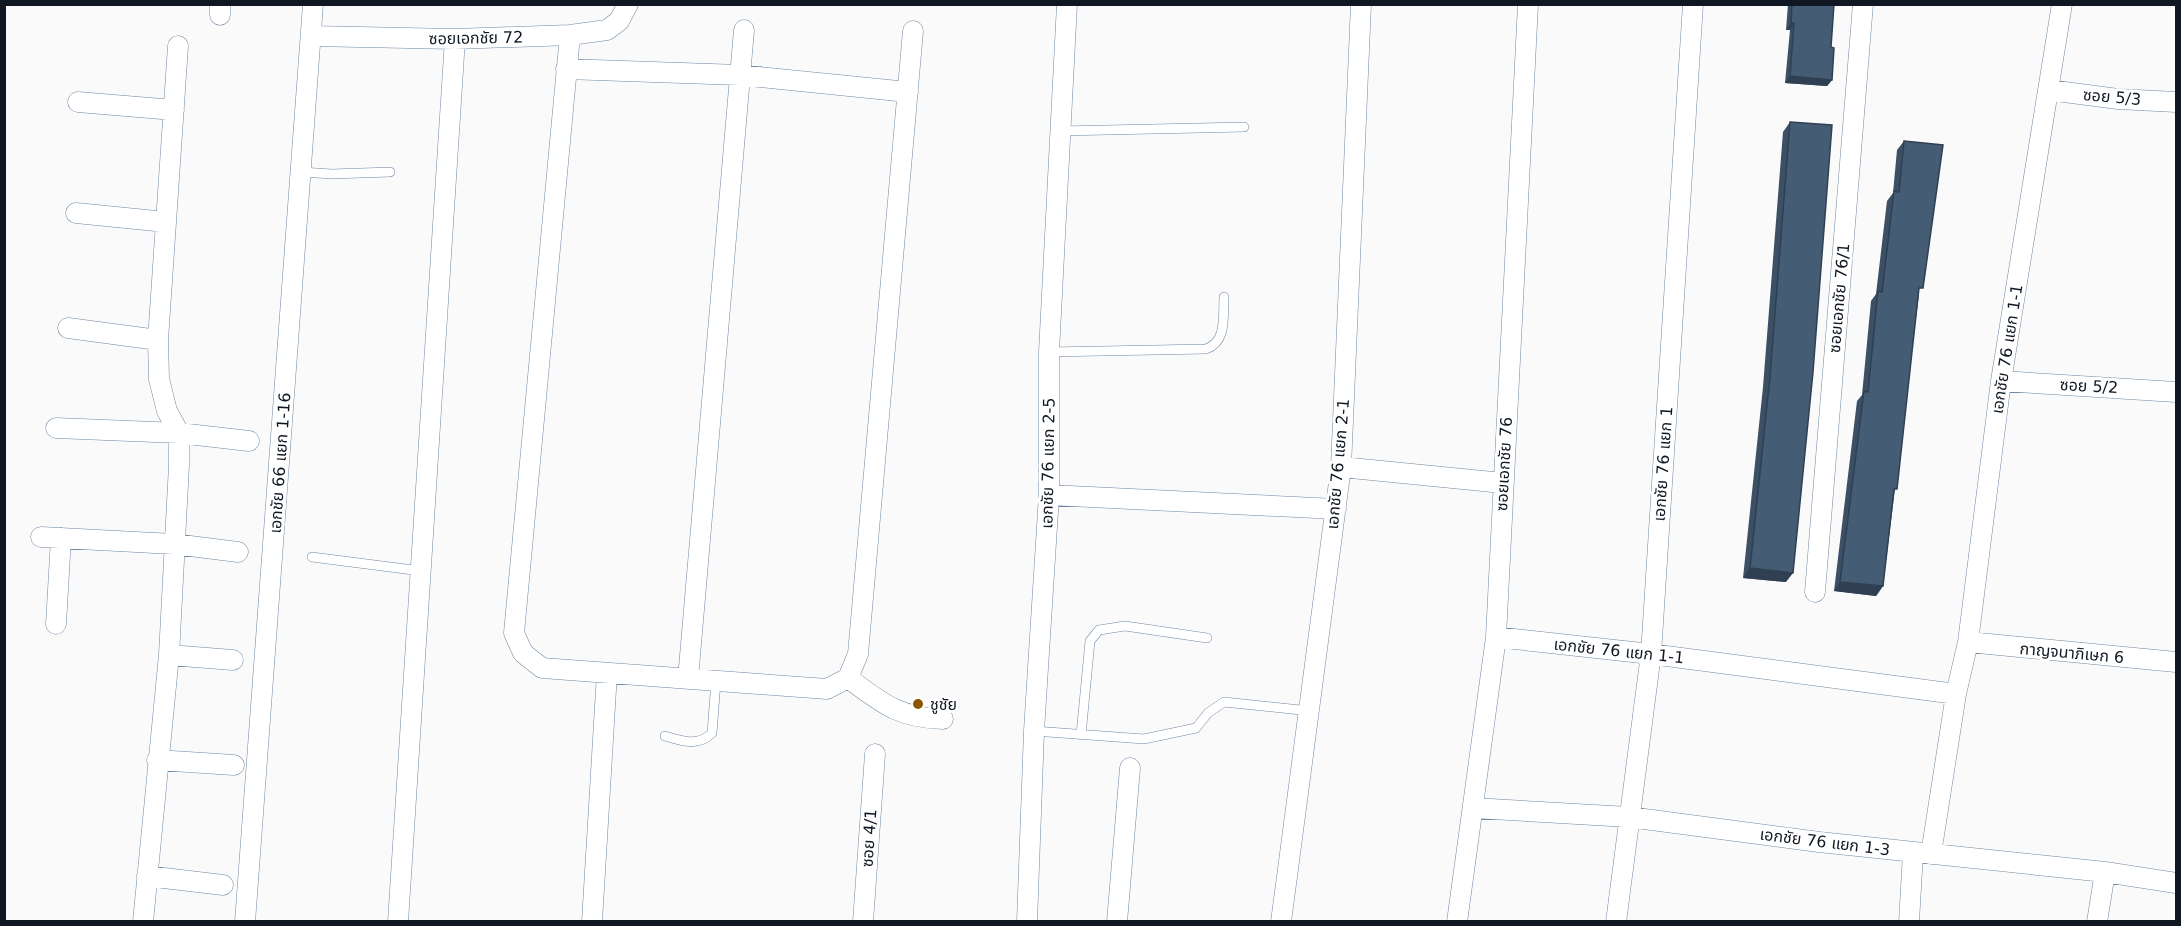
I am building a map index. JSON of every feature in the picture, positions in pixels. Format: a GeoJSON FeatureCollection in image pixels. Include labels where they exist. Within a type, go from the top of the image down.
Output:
{"type":"FeatureCollection","features":[{"type":"Feature","properties":{"kind":"street","name":"เอกชัย 66 แยก 1-16"},"geometry":{"type":"LineString","coordinates":[[245,921],[313,4]]}},
{"type":"Feature","properties":{"kind":"street","name":"ซอยเอกชัย 72"},"geometry":{"type":"LineString","coordinates":[[311,36],[455,39],[570,35],[607,30],[620,21],[628,4]]}},
{"type":"Feature","properties":{"kind":"street","name":"เอกชัย 76 แยก 2-5"},"geometry":{"type":"LineString","coordinates":[[1027,921],[1034,732],[1049,495],[1049,352],[1067,4]]}},
{"type":"Feature","properties":{"kind":"street","name":"เอกชัย 76 แยก 2-1"},"geometry":{"type":"LineString","coordinates":[[1281,921],[1341,467],[1361,4]]}},
{"type":"Feature","properties":{"kind":"street","name":"ซอยเอกชัย 76"},"geometry":{"type":"LineString","coordinates":[[1457,921],[1496,638],[1528,4]]}},
{"type":"Feature","properties":{"kind":"street","name":"เอกชัย 76 แยก 1"},"geometry":{"type":"LineString","coordinates":[[1617,921],[1651,654],[1693,4]]}},
{"type":"Feature","properties":{"kind":"street","name":"ซอยเอกชัย 76/1"},"geometry":{"type":"LineString","coordinates":[[1815,592],[1863,4]]}},
{"type":"Feature","properties":{"kind":"street","name":"เอกชัย 76 แยก 1-1"},"geometry":{"type":"LineString","coordinates":[[1909,921],[1968,642],[2001,381],[2062,4]]}},
{"type":"Feature","properties":{"kind":"street"},"geometry":{"type":"LineString","coordinates":[[688,679],[744,30]]}},
{"type":"Feature","properties":{"kind":"street"},"geometry":{"type":"LineString","coordinates":[[570,35],[514,633],[523,653],[542,668],[827,689],[848,678],[858,654],[913,31]]}},
{"type":"Feature","properties":{"kind":"street"},"geometry":{"type":"LineString","coordinates":[[398,921],[455,39]]}},
{"type":"Feature","properties":{"kind":"street"},"geometry":{"type":"LineString","coordinates":[[143,921],[169,655],[179,433],[167,411],[159,379],[158,340],[178,46]]}},
{"type":"Feature","properties":{"kind":"street"},"geometry":{"type":"LineString","coordinates":[[566,69],[740,75],[908,92]]}},
{"type":"Feature","properties":{"kind":"street","name":"ซอย 5/3"},"geometry":{"type":"LineString","coordinates":[[2049,90],[2118,99],[2176,102]]}},
{"type":"Feature","properties":{"kind":"street"},"geometry":{"type":"LineString","coordinates":[[78,102],[174,110]]}},
{"type":"Feature","properties":{"kind":"street"},"geometry":{"type":"LineString","coordinates":[[76,213],[166,222]]}},
{"type":"Feature","properties":{"kind":"street"},"geometry":{"type":"LineString","coordinates":[[68,328],[158,340]]}},
{"type":"Feature","properties":{"kind":"street","name":"ซอย 5/2"},"geometry":{"type":"LineString","coordinates":[[2001,381],[2176,392]]}},
{"type":"Feature","properties":{"kind":"street"},"geometry":{"type":"LineString","coordinates":[[56,428],[179,433],[249,441]]}},
{"type":"Feature","properties":{"kind":"street"},"geometry":{"type":"LineString","coordinates":[[1341,467],[1503,483]]}},
{"type":"Feature","properties":{"kind":"street"},"geometry":{"type":"LineString","coordinates":[[1049,495],[1336,509]]}},
{"type":"Feature","properties":{"kind":"street"},"geometry":{"type":"LineString","coordinates":[[41,537],[174,544],[238,552]]}},
{"type":"Feature","properties":{"kind":"street"},"geometry":{"type":"LineString","coordinates":[[56,624],[61,538]]}},
{"type":"Feature","properties":{"kind":"street","name":"เอกชัย 76 แยก 1-1"},"geometry":{"type":"LineString","coordinates":[[1496,638],[1651,654],[1956,694]]}},
{"type":"Feature","properties":{"kind":"street","name":"กาญจนาภิเษก 6"},"geometry":{"type":"LineString","coordinates":[[1968,642],[2176,662]]}},
{"type":"Feature","properties":{"kind":"street"},"geometry":{"type":"LineString","coordinates":[[169,655],[233,660]]}},
{"type":"Feature","properties":{"kind":"street"},"geometry":{"type":"LineString","coordinates":[[592,921],[607,672]]}},
{"type":"Feature","properties":{"kind":"street"},"geometry":{"type":"LineString","coordinates":[[848,678],[894,710],[916,718],[943,719]]}},
{"type":"Feature","properties":{"kind":"street","name":"ซอย 4/1"},"geometry":{"type":"LineString","coordinates":[[863,921],[875,754]]}},
{"type":"Feature","properties":{"kind":"street"},"geometry":{"type":"LineString","coordinates":[[157,760],[234,765]]}},
{"type":"Feature","properties":{"kind":"street"},"geometry":{"type":"LineString","coordinates":[[1117,921],[1130,768]]}},
{"type":"Feature","properties":{"kind":"street","name":"เอกชัย 76 แยก 1-3"},"geometry":{"type":"LineString","coordinates":[[1473,808],[1629,817],[1922,853],[2105,872],[2176,883]]}},
{"type":"Feature","properties":{"kind":"street"},"geometry":{"type":"LineString","coordinates":[[2097,921],[2105,872]]}},
{"type":"Feature","properties":{"kind":"street"},"geometry":{"type":"LineString","coordinates":[[147,876],[223,885]]}},
{"type":"Feature","properties":{"kind":"lane"},"geometry":{"type":"LineString","coordinates":[[1061,131],[1244,127]]}},
{"type":"Feature","properties":{"kind":"lane"},"geometry":{"type":"LineString","coordinates":[[301,172],[332,174],[390,172]]}},
{"type":"Feature","properties":{"kind":"lane"},"geometry":{"type":"LineString","coordinates":[[1049,352],[1206,349],[1216,346],[1220,339],[1224,297]]}},
{"type":"Feature","properties":{"kind":"lane"},"geometry":{"type":"LineString","coordinates":[[312,558],[421,571]]}},
{"type":"Feature","properties":{"kind":"lane"},"geometry":{"type":"LineString","coordinates":[[1080,735],[1090,641],[1099,630],[1125,626],[1207,639]]}},
{"type":"Feature","properties":{"kind":"lane"},"geometry":{"type":"LineString","coordinates":[[665,736],[689,743],[705,740],[712,734],[716,681]]}},
{"type":"Feature","properties":{"kind":"lane"},"geometry":{"type":"LineString","coordinates":[[1034,732],[1144,739],[1196,728],[1208,713],[1224,702],[1310,711]]}},
{"type":"Feature","properties":{"kind":"building"},"geometry":{"type":"Polygon","coordinates":[[[1792,4],[1834,4],[1831,47],[1834,48],[1832,80],[1790,76],[1794,23],[1791,23],[1792,4]]]}},
{"type":"Feature","properties":{"kind":"building"},"geometry":{"type":"Polygon","coordinates":[[[1790,122],[1832,125],[1813,372],[1793,573],[1750,568],[1770,377],[1790,122]]]}},
{"type":"Feature","properties":{"kind":"building"},"geometry":{"type":"Polygon","coordinates":[[[1904,141],[1943,145],[1923,288],[1919,288],[1897,489],[1894,489],[1883,586],[1840,582],[1864,391],[1868,392],[1878,291],[1882,292],[1894,191],[1899,192],[1904,141]]]}},
{"type":"Feature","properties":{"kind":"place","name":"ชูชัย"},"geometry":{"type":"Point","coordinates":[918,704]}}]}
